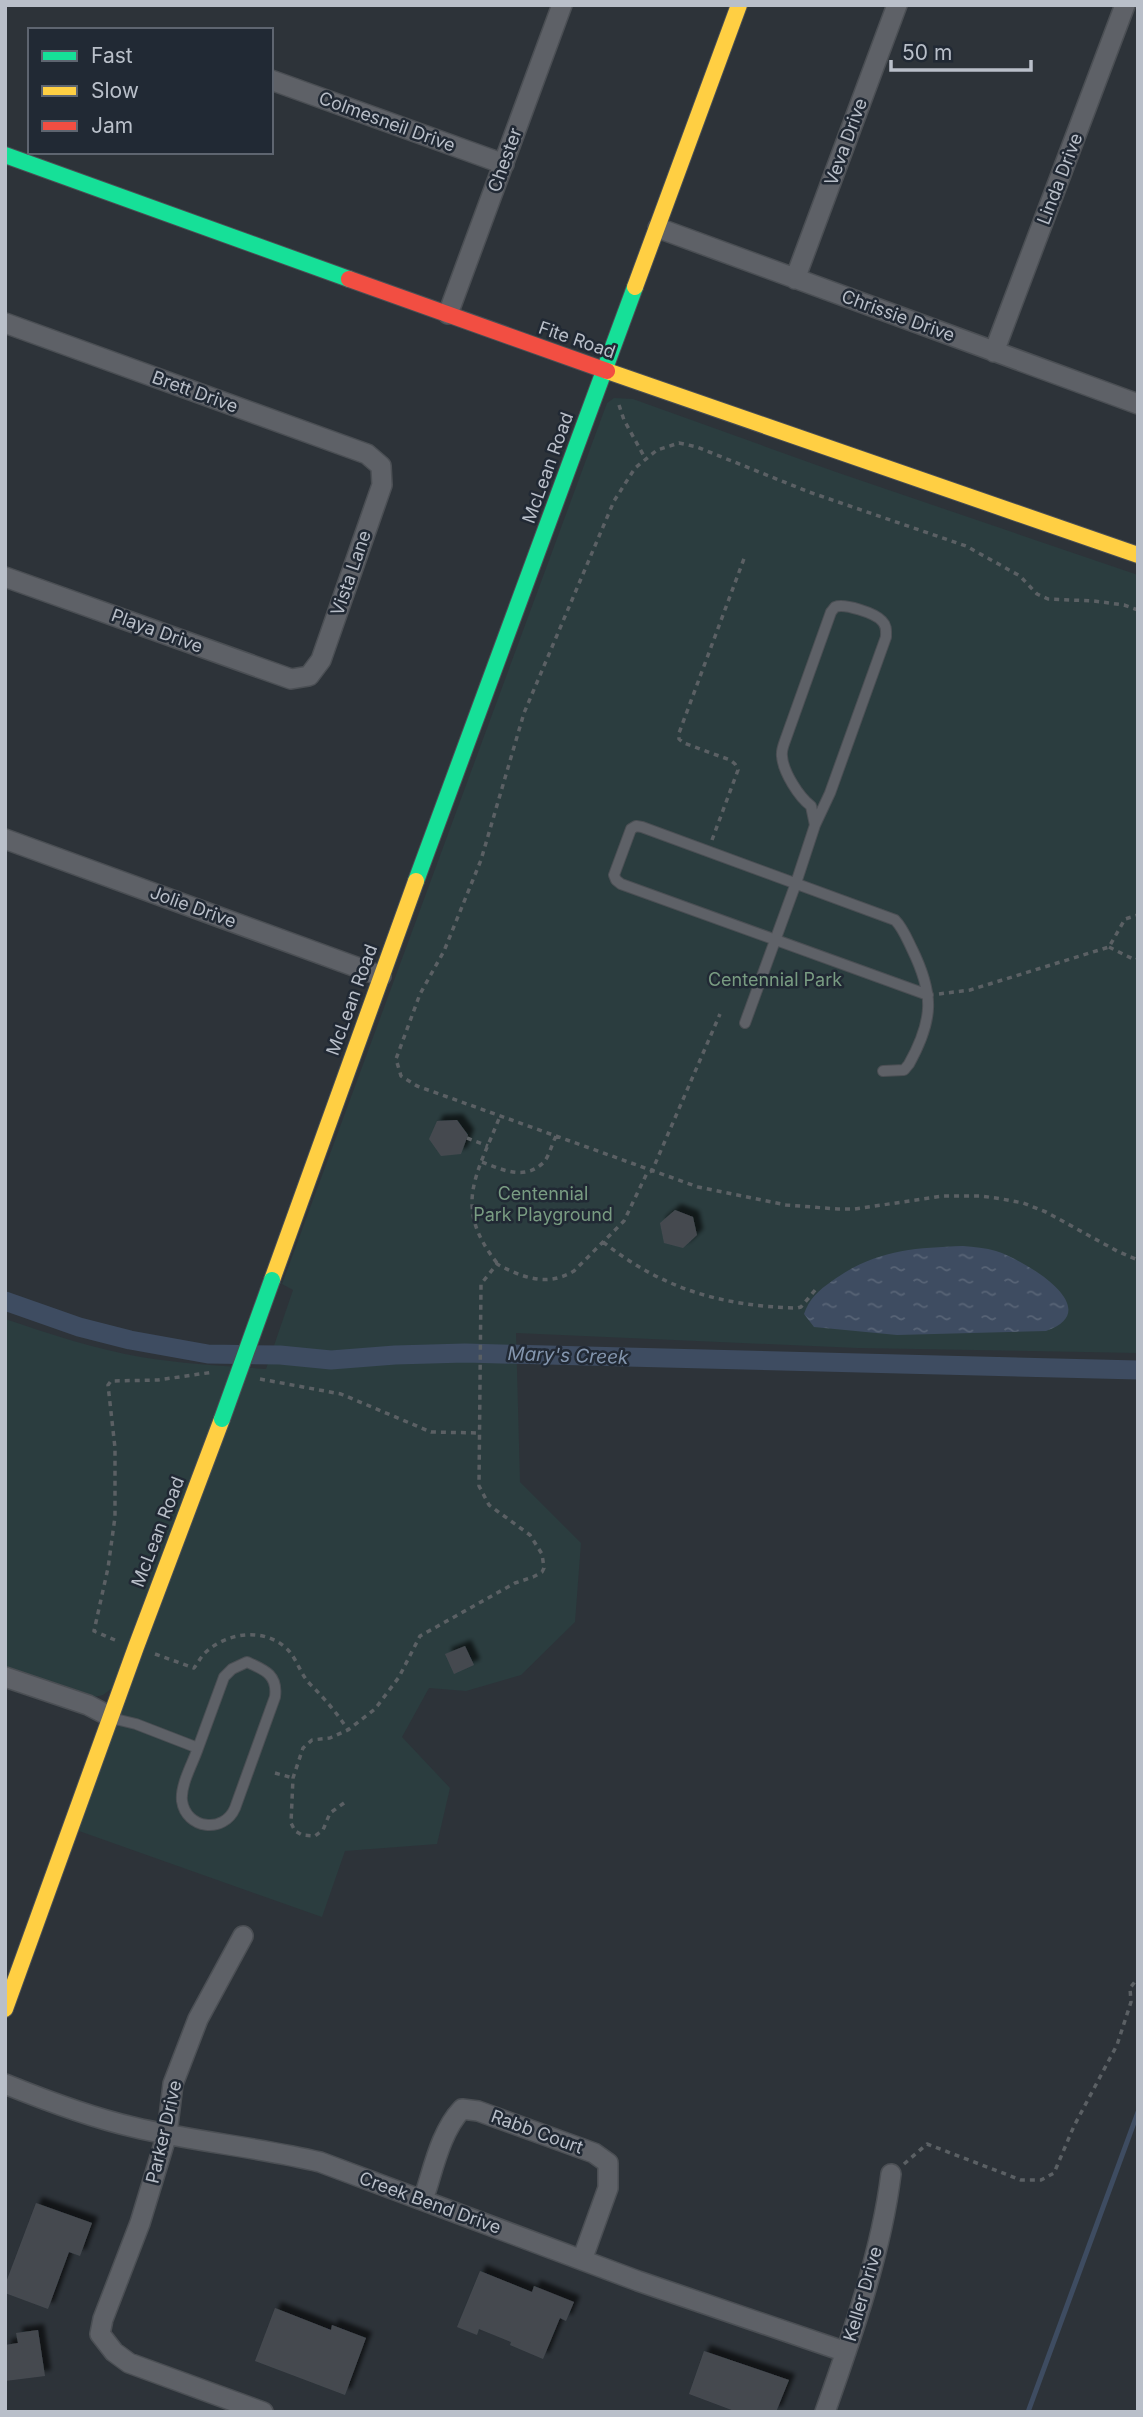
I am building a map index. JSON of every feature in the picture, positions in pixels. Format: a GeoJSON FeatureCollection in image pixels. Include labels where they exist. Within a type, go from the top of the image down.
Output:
{"type":"FeatureCollection","features":[{"type":"Feature","properties":{"kind":"street","name":"Chester"},"geometry":{"type":"LineString","coordinates":[[448,314],[562,5]]}},
{"type":"Feature","properties":{"kind":"street","name":"McLean Road"},"geometry":{"type":"LineString","coordinates":[[5,2009],[222,1419],[380,976],[739,5]]}},
{"type":"Feature","properties":{"kind":"street","name":"Veva Drive"},"geometry":{"type":"LineString","coordinates":[[796,279],[897,5]]}},
{"type":"Feature","properties":{"kind":"street","name":"Linda Drive"},"geometry":{"type":"LineString","coordinates":[[994,352],[1125,5]]}},
{"type":"Feature","properties":{"kind":"street","name":"Colmesneil Drive"},"geometry":{"type":"LineString","coordinates":[[273,81],[504,164]]}},
{"type":"Feature","properties":{"kind":"street","name":"Fite Road"},"geometry":{"type":"LineString","coordinates":[[5,155],[604,370],[1138,555]]}},
{"type":"Feature","properties":{"kind":"street","name":"Chrissie Drive"},"geometry":{"type":"LineString","coordinates":[[658,228],[1138,404]]}},
{"type":"Feature","properties":{"kind":"street","name":"Brett Drive"},"geometry":{"type":"LineString","coordinates":[[5,323],[367,454],[381,466]]}},
{"type":"Feature","properties":{"kind":"street","name":"Vista Lane"},"geometry":{"type":"LineString","coordinates":[[309,676],[320,660],[382,485],[381,466]]}},
{"type":"Feature","properties":{"kind":"street","name":"Playa Drive"},"geometry":{"type":"LineString","coordinates":[[5,577],[291,679],[309,676]]}},
{"type":"Feature","properties":{"kind":"street","name":"Jolie Drive"},"geometry":{"type":"LineString","coordinates":[[5,839],[380,976]]}},
{"type":"Feature","properties":{"kind":"street"},"geometry":{"type":"LineString","coordinates":[[5,1676],[88,1705],[111,1717]]}},
{"type":"Feature","properties":{"kind":"street","name":"Parker Drive"},"geometry":{"type":"LineString","coordinates":[[243,1936],[198,2019],[173,2084],[167,2134],[140,2223],[103,2319],[100,2334],[114,2352],[129,2363],[262,2412]]}},
{"type":"Feature","properties":{"kind":"street","name":"Creek Bend Drive"},"geometry":{"type":"LineString","coordinates":[[5,2084],[81,2113],[167,2134],[274,2150],[320,2162],[582,2260],[846,2352]]}},
{"type":"Feature","properties":{"kind":"street","name":"Rabb Court"},"geometry":{"type":"LineString","coordinates":[[423,2200],[447,2131],[453,2119],[463,2109],[478,2110],[594,2153],[608,2163],[608,2188],[582,2260]]}},
{"type":"Feature","properties":{"kind":"street","name":"Keller Drive"},"geometry":{"type":"LineString","coordinates":[[825,2412],[846,2352],[887,2211],[891,2174]]}},
{"type":"Feature","properties":{"kind":"lane"},"geometry":{"type":"LineString","coordinates":[[745,1023],[815,825],[830,793],[886,637],[884,622],[846,605],[835,607],[831,612],[782,756],[796,790],[802,800],[811,806],[815,825]]}},
{"type":"Feature","properties":{"kind":"lane"},"geometry":{"type":"LineString","coordinates":[[883,1071],[904,1070],[909,1064],[928,1016],[930,1003],[922,969],[901,926],[895,920],[636,826],[631,829],[614,875],[615,880],[621,884],[928,995]]}},
{"type":"Feature","properties":{"kind":"lane"},"geometry":{"type":"LineString","coordinates":[[247,1662],[266,1670],[274,1677],[275,1697],[231,1817],[220,1824],[207,1826],[192,1820],[184,1809],[181,1798],[183,1789],[198,1748],[224,1677],[232,1669],[247,1662]]}},
{"type":"Feature","properties":{"kind":"lane"},"geometry":{"type":"LineString","coordinates":[[111,1717],[198,1748]]}},
{"type":"Feature","properties":{"kind":"path"},"geometry":{"type":"LineString","coordinates":[[619,405],[624,420],[645,458]]}},
{"type":"Feature","properties":{"kind":"path"},"geometry":{"type":"LineString","coordinates":[[1138,610],[1094,601],[1048,599],[1037,594],[1020,576],[967,545],[808,492],[697,447],[679,443],[668,445],[645,458],[623,484],[614,501],[524,713],[481,860],[444,951],[420,994],[396,1059],[401,1076],[417,1086],[698,1187],[737,1196],[821,1208],[855,1209],[962,1195],[1002,1199],[1023,1203],[1046,1212],[1138,1260]]}},
{"type":"Feature","properties":{"kind":"path"},"geometry":{"type":"LineString","coordinates":[[708,851],[738,771],[730,760],[684,743],[679,733],[745,556]]}},
{"type":"Feature","properties":{"kind":"path"},"geometry":{"type":"LineString","coordinates":[[928,995],[970,990],[1109,947],[1125,919],[1138,915]]}},
{"type":"Feature","properties":{"kind":"path"},"geometry":{"type":"LineString","coordinates":[[1109,947],[1138,959]]}},
{"type":"Feature","properties":{"kind":"path"},"geometry":{"type":"LineString","coordinates":[[500,1116],[474,1180],[471,1210],[478,1233],[497,1264],[517,1275],[535,1280],[565,1276],[624,1221],[647,1172],[652,1171],[720,1014]]}},
{"type":"Feature","properties":{"kind":"path"},"geometry":{"type":"LineString","coordinates":[[482,1162],[516,1174],[531,1170],[545,1161],[556,1136]]}},
{"type":"Feature","properties":{"kind":"path"},"geometry":{"type":"LineString","coordinates":[[467,1138],[488,1146]]}},
{"type":"Feature","properties":{"kind":"path"},"geometry":{"type":"LineString","coordinates":[[603,1242],[654,1276],[724,1302],[797,1308],[801,1307],[816,1289]]}},
{"type":"Feature","properties":{"kind":"path"},"geometry":{"type":"LineString","coordinates":[[344,1803],[330,1813],[323,1830],[315,1836],[302,1835],[295,1831],[292,1823],[293,1778],[300,1754],[308,1743],[339,1735],[376,1709],[399,1677],[420,1636],[515,1583],[542,1572],[545,1563],[530,1535],[489,1505],[479,1486],[481,1293],[484,1279],[497,1264]]}},
{"type":"Feature","properties":{"kind":"path"},"geometry":{"type":"LineString","coordinates":[[275,1773],[293,1778]]}},
{"type":"Feature","properties":{"kind":"path"},"geometry":{"type":"LineString","coordinates":[[891,2174],[927,2144],[1021,2180],[1041,2180],[1054,2173],[1074,2126],[1116,2045],[1131,2002],[1130,1988],[1138,1978]]}},
{"type":"Feature","properties":{"kind":"green space","name":"Centennial Park"},"geometry":{"type":"Polygon","coordinates":[[[614,398],[633,399],[836,472],[1138,575],[1138,1353],[857,1348],[516,1333],[520,1482],[581,1543],[575,1622],[521,1675],[466,1691],[429,1688],[402,1737],[450,1788],[437,1844],[345,1851],[322,1917],[79,1831],[111,1689],[94,1697],[5,1666],[5,1319],[124,1354],[188,1363],[266,1369],[293,1290],[282,1284],[607,403],[614,398]]]}},
{"type":"Feature","properties":{"kind":"water"},"geometry":{"type":"Polygon","coordinates":[[[963,1246],[996,1251],[1040,1274],[1065,1298],[1068,1310],[1063,1322],[1046,1331],[897,1335],[814,1327],[804,1314],[812,1299],[823,1288],[863,1263],[910,1250],[963,1246]]]}},
{"type":"Feature","properties":{"kind":"building"},"geometry":{"type":"Polygon","coordinates":[[[457,1120],[468,1135],[461,1154],[441,1156],[429,1139],[437,1121],[457,1120]]]}},
{"type":"Feature","properties":{"kind":"building"},"geometry":{"type":"Polygon","coordinates":[[[675,1210],[693,1217],[697,1235],[683,1248],[664,1243],[660,1223],[675,1210]]]}},
{"type":"Feature","properties":{"kind":"building"},"geometry":{"type":"Polygon","coordinates":[[[465,1646],[474,1665],[454,1674],[445,1654],[465,1646]]]}},
{"type":"Feature","properties":{"kind":"building"},"geometry":{"type":"Polygon","coordinates":[[[36,2203],[92,2223],[80,2256],[69,2252],[48,2309],[5,2293],[5,2285],[36,2203]]]}},
{"type":"Feature","properties":{"kind":"building"},"geometry":{"type":"Polygon","coordinates":[[[480,2271],[532,2292],[534,2286],[574,2302],[566,2321],[560,2318],[543,2359],[479,2329],[477,2335],[457,2327],[480,2271]]]}},
{"type":"Feature","properties":{"kind":"building"},"geometry":{"type":"Polygon","coordinates":[[[275,2308],[331,2330],[332,2325],[366,2338],[345,2395],[255,2361],[275,2308]]]}},
{"type":"Feature","properties":{"kind":"building"},"geometry":{"type":"Polygon","coordinates":[[[38,2330],[45,2376],[5,2381],[5,2345],[18,2343],[16,2333],[38,2330]]]}},
{"type":"Feature","properties":{"kind":"building"},"geometry":{"type":"Polygon","coordinates":[[[704,2351],[789,2380],[776,2412],[737,2412],[689,2394],[704,2351]]]}},
{"type":"Feature","properties":{"kind":"waterway","name":"Mary's Creek"},"geometry":{"type":"LineString","coordinates":[[5,1301],[79,1327],[130,1340],[208,1354],[280,1355],[331,1360],[465,1353],[1138,1370]]}},
{"type":"Feature","properties":{"kind":"waterway"},"geometry":{"type":"LineString","coordinates":[[1028,2412],[1138,2112]]}},
{"type":"Feature","properties":{"kind":"traffic: fast"},"geometry":{"type":"LineString","coordinates":[[5,155],[349,279]]}},
{"type":"Feature","properties":{"kind":"traffic: fast"},"geometry":{"type":"LineString","coordinates":[[416,881],[635,287]]}},
{"type":"Feature","properties":{"kind":"traffic: fast"},"geometry":{"type":"LineString","coordinates":[[222,1419],[272,1280]]}},
{"type":"Feature","properties":{"kind":"traffic: slow"},"geometry":{"type":"LineString","coordinates":[[635,287],[739,5]]}},
{"type":"Feature","properties":{"kind":"traffic: slow"},"geometry":{"type":"LineString","coordinates":[[607,371],[1138,555]]}},
{"type":"Feature","properties":{"kind":"traffic: slow"},"geometry":{"type":"LineString","coordinates":[[272,1280],[416,881]]}},
{"type":"Feature","properties":{"kind":"traffic: slow"},"geometry":{"type":"LineString","coordinates":[[5,2009],[222,1419]]}},
{"type":"Feature","properties":{"kind":"traffic: jam"},"geometry":{"type":"LineString","coordinates":[[349,279],[607,371]]}},
{"type":"Feature","properties":{"kind":"park label","name":"Centennial Park Playground"},"geometry":{"type":"Point","coordinates":[543,1204]}}]}
